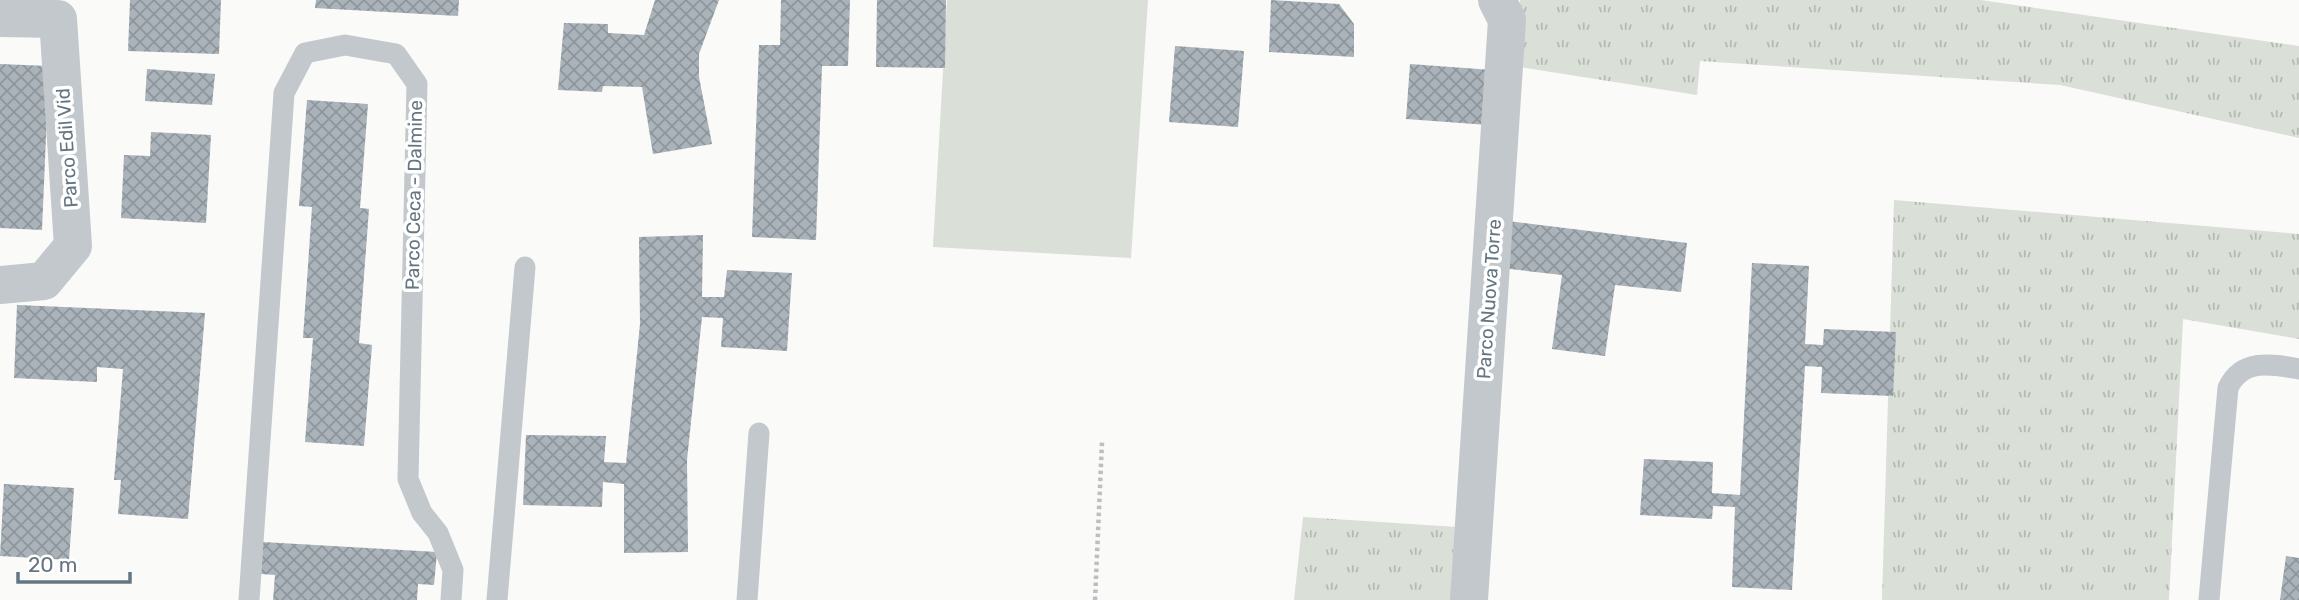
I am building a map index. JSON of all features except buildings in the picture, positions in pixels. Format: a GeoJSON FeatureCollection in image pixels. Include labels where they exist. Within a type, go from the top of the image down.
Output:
{"type":"FeatureCollection","features":[{"type":"Feature","properties":{"kind":"street","name":"Parco Nuova Torre"},"geometry":{"type":"LineString","coordinates":[[1469,600],[1507,20],[1497,0]]}},
{"type":"Feature","properties":{"kind":"street","name":"Parco Edil Vid"},"geometry":{"type":"LineString","coordinates":[[0,18],[58,19],[73,246],[44,281],[0,285]]}},
{"type":"Feature","properties":{"kind":"lane","name":"Parco Ceca - Dalmine"},"geometry":{"type":"LineString","coordinates":[[249,600],[284,93],[305,53],[345,45],[396,54],[417,84],[408,479],[422,513],[438,533],[453,570],[451,600]]}},
{"type":"Feature","properties":{"kind":"lane"},"geometry":{"type":"LineString","coordinates":[[497,600],[525,267]]}},
{"type":"Feature","properties":{"kind":"lane"},"geometry":{"type":"LineString","coordinates":[[2209,600],[2228,388],[2234,377],[2247,368],[2269,364],[2299,369]]}},
{"type":"Feature","properties":{"kind":"lane"},"geometry":{"type":"LineString","coordinates":[[747,600],[759,433]]}},
{"type":"Feature","properties":{"kind":"path"},"geometry":{"type":"LineString","coordinates":[[1096,600],[1102,442]]}},
{"type":"Feature","properties":{"kind":"green space"},"geometry":{"type":"Polygon","coordinates":[[[947,0],[1148,0],[1131,258],[933,247],[947,0]]]}},
{"type":"Feature","properties":{"kind":"green space"},"geometry":{"type":"Polygon","coordinates":[[[1520,0],[1981,0],[2299,46],[2299,138],[2060,85],[1700,61],[1697,95],[1520,67],[1520,0]]]}},
{"type":"Feature","properties":{"kind":"green space"},"geometry":{"type":"Polygon","coordinates":[[[1894,200],[2299,234],[2299,339],[2183,319],[2169,600],[1882,600],[1894,200]]]}},
{"type":"Feature","properties":{"kind":"green space"},"geometry":{"type":"Polygon","coordinates":[[[1303,517],[1457,527],[1455,600],[1294,600],[1303,517]]]}}]}
